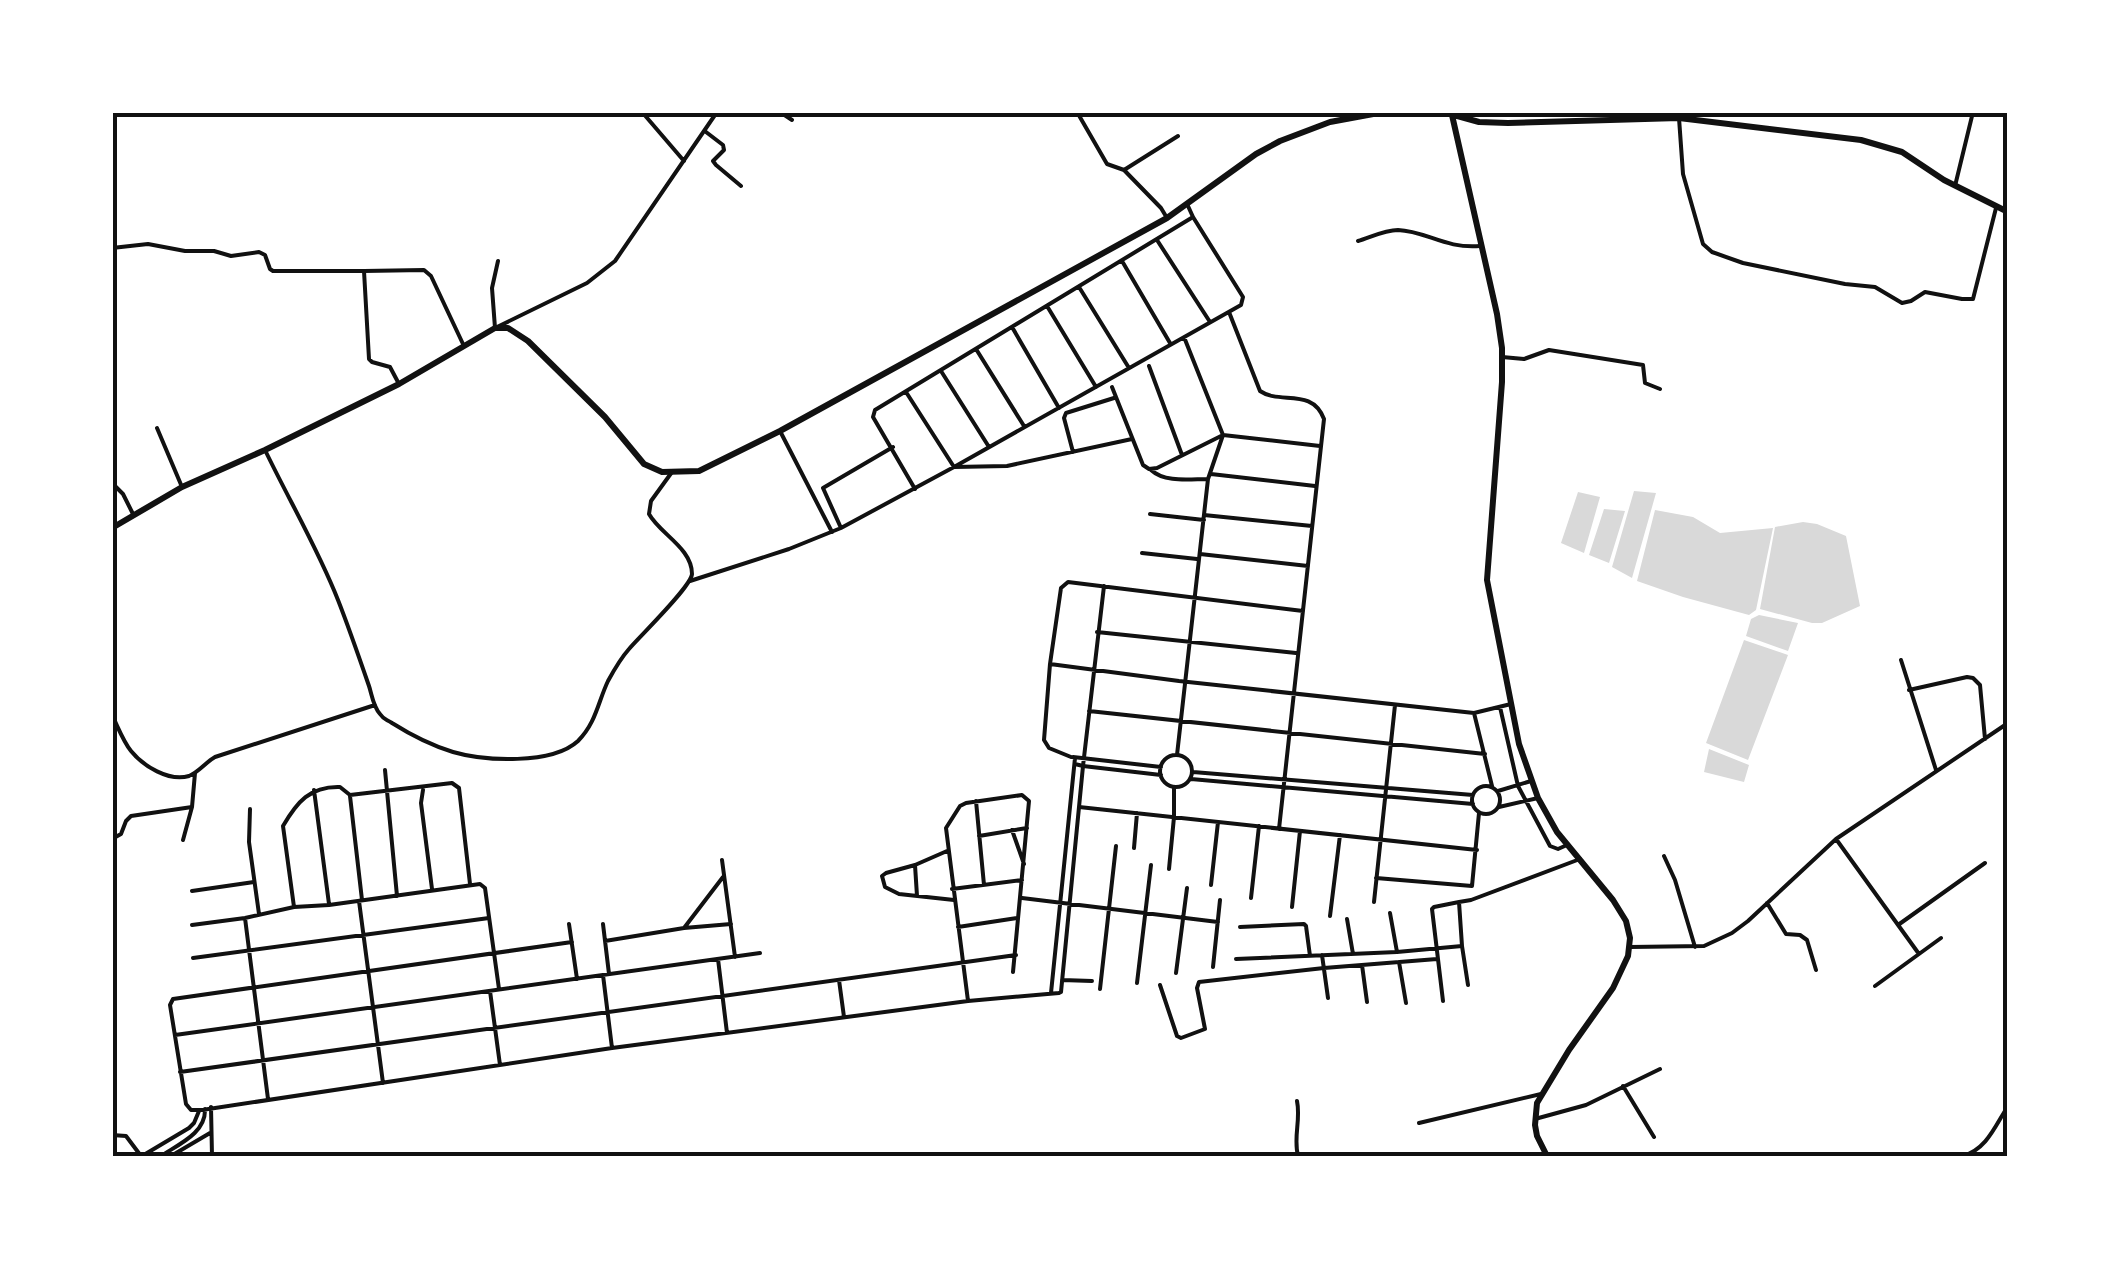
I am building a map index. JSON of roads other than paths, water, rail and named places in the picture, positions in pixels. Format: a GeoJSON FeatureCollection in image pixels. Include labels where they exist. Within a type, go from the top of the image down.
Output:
{"type":"FeatureCollection","features":[{"type":"Feature","properties":{"kind":"main road"},"geometry":{"type":"LineString","coordinates":[[112,528],[182,487],[399,384],[495,328],[508,328],[528,341],[604,417],[644,464],[662,472],[699,471],[780,431],[1167,218],[1280,141],[1330,122],[1384,112]]}},
{"type":"Feature","properties":{"kind":"main road"},"geometry":{"type":"LineString","coordinates":[[1442,112],[1479,122],[1508,123],[1679,118],[1862,140],[1902,152],[2008,212]]}},
{"type":"Feature","properties":{"kind":"main road"},"geometry":{"type":"LineString","coordinates":[[1452,115],[1502,357],[1488,580],[1519,744],[1538,798],[1567,845],[1619,908],[1630,947],[1614,988],[1537,1103],[1537,1136],[1547,1156]]}},
{"type":"Feature","properties":{"kind":"street"},"geometry":{"type":"LineString","coordinates":[[642,112],[684,161]]}},
{"type":"Feature","properties":{"kind":"street"},"geometry":{"type":"LineString","coordinates":[[498,260],[492,288],[495,328],[587,283],[615,261],[718,112]]}},
{"type":"Feature","properties":{"kind":"street"},"geometry":{"type":"LineString","coordinates":[[780,112],[792,120]]}},
{"type":"Feature","properties":{"kind":"street"},"geometry":{"type":"LineString","coordinates":[[1077,112],[1108,164],[1124,170],[1167,218]]}},
{"type":"Feature","properties":{"kind":"street"},"geometry":{"type":"LineString","coordinates":[[1956,186],[1974,112]]}},
{"type":"Feature","properties":{"kind":"street"},"geometry":{"type":"LineString","coordinates":[[1679,118],[1683,174],[1703,244],[1712,252],[1742,263],[1875,287],[1902,302],[1926,292],[1974,299],[1996,208]]}},
{"type":"Feature","properties":{"kind":"street"},"geometry":{"type":"LineString","coordinates":[[704,131],[724,146],[714,162],[716,165],[742,186]]}},
{"type":"Feature","properties":{"kind":"street"},"geometry":{"type":"LineString","coordinates":[[1124,170],[1178,136]]}},
{"type":"Feature","properties":{"kind":"street"},"geometry":{"type":"LineString","coordinates":[[690,580],[841,528],[1242,305],[1243,297],[1188,205]]}},
{"type":"Feature","properties":{"kind":"street"},"geometry":{"type":"LineString","coordinates":[[915,488],[873,413],[1194,217]]}},
{"type":"Feature","properties":{"kind":"street"},"geometry":{"type":"LineString","coordinates":[[1358,241],[1399,230],[1447,244],[1480,246]]}},
{"type":"Feature","properties":{"kind":"street"},"geometry":{"type":"LineString","coordinates":[[1156,240],[1210,322]]}},
{"type":"Feature","properties":{"kind":"street"},"geometry":{"type":"LineString","coordinates":[[112,248],[148,244],[231,256],[260,252],[270,269],[277,272],[424,270],[432,276],[464,346]]}},
{"type":"Feature","properties":{"kind":"street"},"geometry":{"type":"LineString","coordinates":[[1122,261],[1171,344]]}},
{"type":"Feature","properties":{"kind":"street"},"geometry":{"type":"LineString","coordinates":[[364,271],[369,358],[390,367],[399,384]]}},
{"type":"Feature","properties":{"kind":"street"},"geometry":{"type":"LineString","coordinates":[[1079,287],[1129,368]]}},
{"type":"Feature","properties":{"kind":"street"},"geometry":{"type":"LineString","coordinates":[[1047,306],[1096,387]]}},
{"type":"Feature","properties":{"kind":"street"},"geometry":{"type":"LineString","coordinates":[[1229,312],[1260,391],[1267,396],[1307,400],[1324,420],[1280,829]]}},
{"type":"Feature","properties":{"kind":"street"},"geometry":{"type":"LineString","coordinates":[[1012,327],[1059,408]]}},
{"type":"Feature","properties":{"kind":"street"},"geometry":{"type":"LineString","coordinates":[[1176,755],[1210,476],[1223,436],[1184,337]]}},
{"type":"Feature","properties":{"kind":"street"},"geometry":{"type":"LineString","coordinates":[[976,349],[1024,427]]}},
{"type":"Feature","properties":{"kind":"street"},"geometry":{"type":"LineString","coordinates":[[1502,357],[1524,360],[1548,350],[1643,364],[1645,384],[1660,389]]}},
{"type":"Feature","properties":{"kind":"street"},"geometry":{"type":"LineString","coordinates":[[1149,366],[1182,455]]}},
{"type":"Feature","properties":{"kind":"street"},"geometry":{"type":"LineString","coordinates":[[940,371],[989,447]]}},
{"type":"Feature","properties":{"kind":"street"},"geometry":{"type":"LineString","coordinates":[[1112,386],[1143,466],[1157,468],[1223,436],[1321,446]]}},
{"type":"Feature","properties":{"kind":"street"},"geometry":{"type":"LineString","coordinates":[[906,392],[954,467]]}},
{"type":"Feature","properties":{"kind":"street"},"geometry":{"type":"LineString","coordinates":[[1073,452],[1066,413],[1115,398]]}},
{"type":"Feature","properties":{"kind":"street"},"geometry":{"type":"LineString","coordinates":[[157,428],[182,487]]}},
{"type":"Feature","properties":{"kind":"street"},"geometry":{"type":"LineString","coordinates":[[780,431],[832,532]]}},
{"type":"Feature","properties":{"kind":"street"},"geometry":{"type":"LineString","coordinates":[[954,467],[1007,466],[1132,439]]}},
{"type":"Feature","properties":{"kind":"street"},"geometry":{"type":"LineString","coordinates":[[841,528],[822,488],[892,447]]}},
{"type":"Feature","properties":{"kind":"street"},"geometry":{"type":"LineString","coordinates":[[265,450],[332,586],[374,705],[384,719],[406,734],[450,751],[499,759],[550,754],[580,739],[594,719],[618,664],[690,580],[684,553],[648,514],[651,501],[672,472]]}},
{"type":"Feature","properties":{"kind":"street"},"geometry":{"type":"LineString","coordinates":[[1150,468],[1160,477],[1210,476],[1316,486]]}},
{"type":"Feature","properties":{"kind":"street"},"geometry":{"type":"LineString","coordinates":[[114,485],[134,516]]}},
{"type":"Feature","properties":{"kind":"street"},"geometry":{"type":"LineString","coordinates":[[1150,514],[1312,526]]}},
{"type":"Feature","properties":{"kind":"street"},"geometry":{"type":"LineString","coordinates":[[1142,553],[1308,566]]}},
{"type":"Feature","properties":{"kind":"street"},"geometry":{"type":"LineString","coordinates":[[1160,775],[1164,761],[1176,755],[1188,760],[1192,772],[1190,779],[1174,788],[1160,775],[1083,766],[1048,748],[1044,740],[1060,588],[1068,582],[1104,585],[1303,610]]}},
{"type":"Feature","properties":{"kind":"street"},"geometry":{"type":"LineString","coordinates":[[572,942],[173,999],[170,1005],[186,1104],[192,1110],[205,1109],[612,1048],[1061,992],[1104,585]]}},
{"type":"Feature","properties":{"kind":"street"},"geometry":{"type":"LineString","coordinates":[[1098,632],[1298,654]]}},
{"type":"Feature","properties":{"kind":"street"},"geometry":{"type":"LineString","coordinates":[[1901,660],[1936,770]]}},
{"type":"Feature","properties":{"kind":"street"},"geometry":{"type":"LineString","coordinates":[[1050,664],[1474,712],[1511,704]]}},
{"type":"Feature","properties":{"kind":"street"},"geometry":{"type":"LineString","coordinates":[[1910,690],[1973,678],[1980,685],[1985,739]]}},
{"type":"Feature","properties":{"kind":"street"},"geometry":{"type":"LineString","coordinates":[[112,715],[128,747],[145,764],[178,778],[195,773],[224,753],[374,705]]}},
{"type":"Feature","properties":{"kind":"street"},"geometry":{"type":"LineString","coordinates":[[1374,902],[1395,705]]}},
{"type":"Feature","properties":{"kind":"street"},"geometry":{"type":"LineString","coordinates":[[1500,707],[1525,802],[1550,846],[1558,849],[1567,845]]}},
{"type":"Feature","properties":{"kind":"street"},"geometry":{"type":"LineString","coordinates":[[1089,711],[1484,754]]}},
{"type":"Feature","properties":{"kind":"street"},"geometry":{"type":"LineString","coordinates":[[1474,712],[1492,786],[1501,799],[1499,808]]}},
{"type":"Feature","properties":{"kind":"street"},"geometry":{"type":"LineString","coordinates":[[1630,947],[1695,947],[1732,933],[1836,838],[2008,723]]}},
{"type":"Feature","properties":{"kind":"street"},"geometry":{"type":"LineString","coordinates":[[1074,760],[1161,767]]}},
{"type":"Feature","properties":{"kind":"street"},"geometry":{"type":"LineString","coordinates":[[1051,994],[1074,760]]}},
{"type":"Feature","properties":{"kind":"street"},"geometry":{"type":"LineString","coordinates":[[386,770],[397,896]]}},
{"type":"Feature","properties":{"kind":"street"},"geometry":{"type":"LineString","coordinates":[[1192,772],[1473,795]]}},
{"type":"Feature","properties":{"kind":"street"},"geometry":{"type":"LineString","coordinates":[[184,840],[195,773]]}},
{"type":"Feature","properties":{"kind":"street"},"geometry":{"type":"LineString","coordinates":[[1190,779],[1472,804]]}},
{"type":"Feature","properties":{"kind":"street"},"geometry":{"type":"LineString","coordinates":[[1498,791],[1531,781]]}},
{"type":"Feature","properties":{"kind":"street"},"geometry":{"type":"LineString","coordinates":[[350,795],[452,783],[459,788],[470,884]]}},
{"type":"Feature","properties":{"kind":"street"},"geometry":{"type":"LineString","coordinates":[[294,908],[283,826],[294,806],[314,790],[340,786],[350,795],[367,971],[383,1082]]}},
{"type":"Feature","properties":{"kind":"street"},"geometry":{"type":"LineString","coordinates":[[1376,878],[1472,886],[1479,813],[1472,804],[1473,795],[1480,786],[1492,786]]}},
{"type":"Feature","properties":{"kind":"street"},"geometry":{"type":"LineString","coordinates":[[424,788],[422,803],[432,889]]}},
{"type":"Feature","properties":{"kind":"street"},"geometry":{"type":"LineString","coordinates":[[1169,869],[1174,788]]}},
{"type":"Feature","properties":{"kind":"street"},"geometry":{"type":"LineString","coordinates":[[314,790],[329,905]]}},
{"type":"Feature","properties":{"kind":"street"},"geometry":{"type":"LineString","coordinates":[[968,1002],[946,828],[960,806],[1026,796],[1030,801],[1014,972]]}},
{"type":"Feature","properties":{"kind":"street"},"geometry":{"type":"LineString","coordinates":[[1479,813],[1490,814],[1538,798]]}},
{"type":"Feature","properties":{"kind":"street"},"geometry":{"type":"LineString","coordinates":[[976,801],[984,885]]}},
{"type":"Feature","properties":{"kind":"street"},"geometry":{"type":"LineString","coordinates":[[112,839],[121,834],[131,816],[192,807]]}},
{"type":"Feature","properties":{"kind":"street"},"geometry":{"type":"LineString","coordinates":[[1079,807],[1477,850]]}},
{"type":"Feature","properties":{"kind":"street"},"geometry":{"type":"LineString","coordinates":[[250,809],[248,833],[259,915]]}},
{"type":"Feature","properties":{"kind":"street"},"geometry":{"type":"LineString","coordinates":[[1134,848],[1137,813]]}},
{"type":"Feature","properties":{"kind":"street"},"geometry":{"type":"LineString","coordinates":[[1211,886],[1218,822]]}},
{"type":"Feature","properties":{"kind":"street"},"geometry":{"type":"LineString","coordinates":[[1251,898],[1259,826]]}},
{"type":"Feature","properties":{"kind":"street"},"geometry":{"type":"LineString","coordinates":[[979,836],[1027,828]]}},
{"type":"Feature","properties":{"kind":"street"},"geometry":{"type":"LineString","coordinates":[[1012,830],[1024,866]]}},
{"type":"Feature","properties":{"kind":"street"},"geometry":{"type":"LineString","coordinates":[[1292,907],[1300,831]]}},
{"type":"Feature","properties":{"kind":"street"},"geometry":{"type":"LineString","coordinates":[[1330,916],[1340,835]]}},
{"type":"Feature","properties":{"kind":"street"},"geometry":{"type":"LineString","coordinates":[[1836,838],[1919,954]]}},
{"type":"Feature","properties":{"kind":"street"},"geometry":{"type":"LineString","coordinates":[[1100,989],[1116,846]]}},
{"type":"Feature","properties":{"kind":"street"},"geometry":{"type":"LineString","coordinates":[[947,851],[915,866],[886,873],[882,880],[886,888],[899,894],[954,900]]}},
{"type":"Feature","properties":{"kind":"street"},"geometry":{"type":"LineString","coordinates":[[1664,856],[1695,947]]}},
{"type":"Feature","properties":{"kind":"street"},"geometry":{"type":"LineString","coordinates":[[1443,1001],[1432,909],[1470,900],[1580,859]]}},
{"type":"Feature","properties":{"kind":"street"},"geometry":{"type":"LineString","coordinates":[[722,860],[735,957]]}},
{"type":"Feature","properties":{"kind":"street"},"geometry":{"type":"LineString","coordinates":[[1898,925],[1986,863]]}},
{"type":"Feature","properties":{"kind":"street"},"geometry":{"type":"LineString","coordinates":[[1138,983],[1151,865]]}},
{"type":"Feature","properties":{"kind":"street"},"geometry":{"type":"LineString","coordinates":[[915,866],[917,896]]}},
{"type":"Feature","properties":{"kind":"street"},"geometry":{"type":"LineString","coordinates":[[684,928],[723,877]]}},
{"type":"Feature","properties":{"kind":"street"},"geometry":{"type":"LineString","coordinates":[[952,889],[1024,880]]}},
{"type":"Feature","properties":{"kind":"street"},"geometry":{"type":"LineString","coordinates":[[192,891],[254,882]]}},
{"type":"Feature","properties":{"kind":"street"},"geometry":{"type":"LineString","coordinates":[[192,925],[483,885],[499,990]]}},
{"type":"Feature","properties":{"kind":"street"},"geometry":{"type":"LineString","coordinates":[[1176,973],[1187,888]]}},
{"type":"Feature","properties":{"kind":"street"},"geometry":{"type":"LineString","coordinates":[[1022,898],[1218,922]]}},
{"type":"Feature","properties":{"kind":"street"},"geometry":{"type":"LineString","coordinates":[[1213,967],[1220,900]]}},
{"type":"Feature","properties":{"kind":"street"},"geometry":{"type":"LineString","coordinates":[[1459,902],[1468,985]]}},
{"type":"Feature","properties":{"kind":"street"},"geometry":{"type":"LineString","coordinates":[[1767,902],[1786,934],[1807,940],[1816,970]]}},
{"type":"Feature","properties":{"kind":"street"},"geometry":{"type":"LineString","coordinates":[[1390,913],[1397,952]]}},
{"type":"Feature","properties":{"kind":"street"},"geometry":{"type":"LineString","coordinates":[[245,918],[268,1099]]}},
{"type":"Feature","properties":{"kind":"street"},"geometry":{"type":"LineString","coordinates":[[193,958],[489,918]]}},
{"type":"Feature","properties":{"kind":"street"},"geometry":{"type":"LineString","coordinates":[[958,927],[1020,918]]}},
{"type":"Feature","properties":{"kind":"street"},"geometry":{"type":"LineString","coordinates":[[1347,919],[1352,954]]}},
{"type":"Feature","properties":{"kind":"street"},"geometry":{"type":"LineString","coordinates":[[569,924],[577,979]]}},
{"type":"Feature","properties":{"kind":"street"},"geometry":{"type":"LineString","coordinates":[[603,924],[612,1048]]}},
{"type":"Feature","properties":{"kind":"street"},"geometry":{"type":"LineString","coordinates":[[605,941],[731,924]]}},
{"type":"Feature","properties":{"kind":"street"},"geometry":{"type":"LineString","coordinates":[[1240,927],[1304,924],[1310,956]]}},
{"type":"Feature","properties":{"kind":"street"},"geometry":{"type":"LineString","coordinates":[[1875,986],[1941,938]]}},
{"type":"Feature","properties":{"kind":"street"},"geometry":{"type":"LineString","coordinates":[[1236,959],[1462,946]]}},
{"type":"Feature","properties":{"kind":"street"},"geometry":{"type":"LineString","coordinates":[[175,1035],[760,953]]}},
{"type":"Feature","properties":{"kind":"street"},"geometry":{"type":"LineString","coordinates":[[180,1072],[1016,955]]}},
{"type":"Feature","properties":{"kind":"street"},"geometry":{"type":"LineString","coordinates":[[1322,956],[1328,998]]}},
{"type":"Feature","properties":{"kind":"street"},"geometry":{"type":"LineString","coordinates":[[718,959],[728,1033]]}},
{"type":"Feature","properties":{"kind":"street"},"geometry":{"type":"LineString","coordinates":[[1160,985],[1181,1038],[1205,1030],[1198,982],[1437,959]]}},
{"type":"Feature","properties":{"kind":"street"},"geometry":{"type":"LineString","coordinates":[[1400,962],[1406,1003]]}},
{"type":"Feature","properties":{"kind":"street"},"geometry":{"type":"LineString","coordinates":[[1362,965],[1367,1002]]}},
{"type":"Feature","properties":{"kind":"street"},"geometry":{"type":"LineString","coordinates":[[839,980],[844,1017]]}},
{"type":"Feature","properties":{"kind":"street"},"geometry":{"type":"LineString","coordinates":[[1062,980],[1092,982]]}},
{"type":"Feature","properties":{"kind":"street"},"geometry":{"type":"LineString","coordinates":[[490,991],[500,1064]]}},
{"type":"Feature","properties":{"kind":"street"},"geometry":{"type":"LineString","coordinates":[[1536,1119],[1586,1105],[1660,1069]]}},
{"type":"Feature","properties":{"kind":"street"},"geometry":{"type":"LineString","coordinates":[[1623,1086],[1654,1137]]}},
{"type":"Feature","properties":{"kind":"street"},"geometry":{"type":"LineString","coordinates":[[1419,1122],[1541,1094]]}},
{"type":"Feature","properties":{"kind":"street"},"geometry":{"type":"LineString","coordinates":[[1297,1101],[1298,1156]]}},
{"type":"Feature","properties":{"kind":"street"},"geometry":{"type":"LineString","coordinates":[[1963,1156],[1978,1151],[1986,1143],[2008,1106]]}},
{"type":"Feature","properties":{"kind":"street"},"geometry":{"type":"LineString","coordinates":[[205,1109],[212,1156]]}},
{"type":"Feature","properties":{"kind":"street"},"geometry":{"type":"LineString","coordinates":[[112,1135],[126,1136],[141,1156],[188,1128],[205,1109]]}},
{"type":"Feature","properties":{"kind":"street"},"geometry":{"type":"LineString","coordinates":[[162,1156],[198,1130],[205,1120],[205,1109]]}},
{"type":"Feature","properties":{"kind":"street"},"geometry":{"type":"LineString","coordinates":[[171,1156],[211,1132]]}}]}
